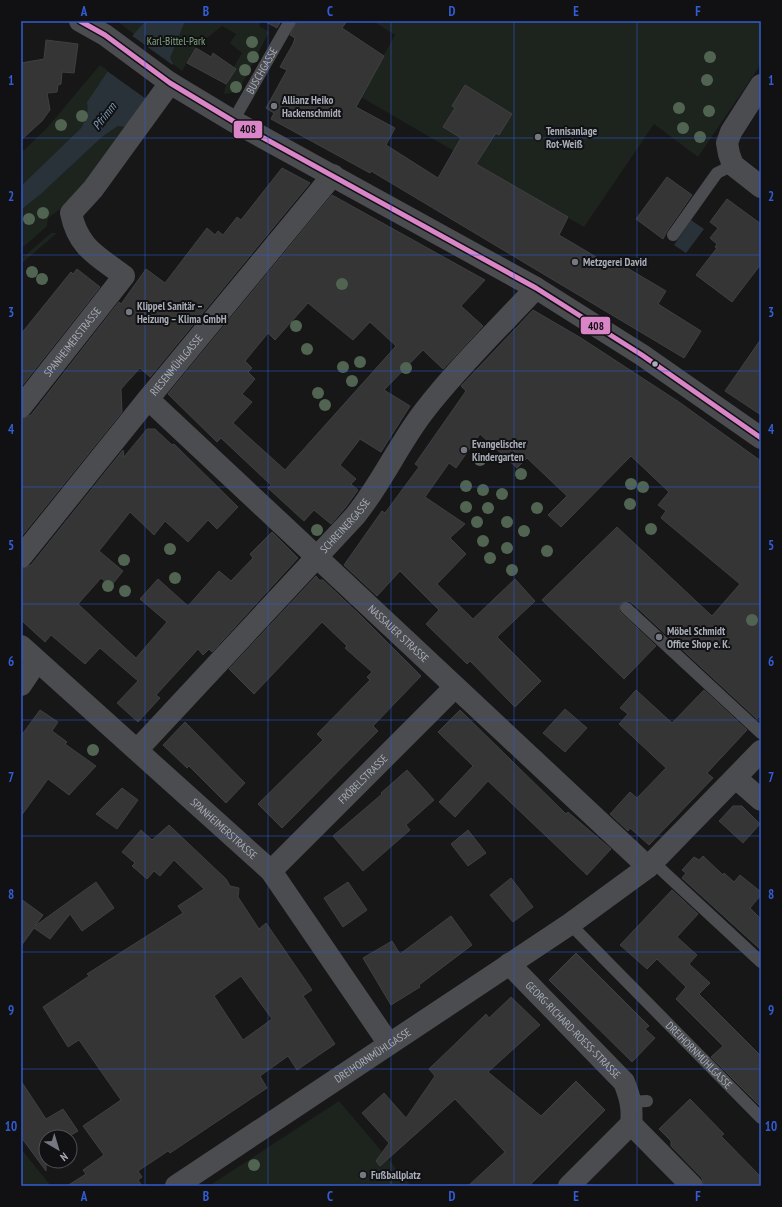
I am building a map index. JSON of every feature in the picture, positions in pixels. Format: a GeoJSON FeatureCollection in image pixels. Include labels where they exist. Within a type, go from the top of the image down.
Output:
{"type":"FeatureCollection","features":[{"type":"Feature","properties":{"kind":"street"},"geometry":{"type":"LineString","coordinates":[[80,21],[105,35],[115,44],[169,82],[233,121],[536,288],[642,356],[761,438]]}},
{"type":"Feature","properties":{"kind":"street","name":"SPANHEIMERSTRASSE"},"geometry":{"type":"LineString","coordinates":[[21,407],[124,276],[88,248],[74,229],[71,213],[93,189],[169,82]]}},
{"type":"Feature","properties":{"kind":"street"},"geometry":{"type":"LineString","coordinates":[[761,85],[731,132],[727,143],[733,165],[761,187]]}},
{"type":"Feature","properties":{"kind":"street","name":"RIESENMÜHLGASSE"},"geometry":{"type":"LineString","coordinates":[[21,557],[148,399],[333,175]]}},
{"type":"Feature","properties":{"kind":"street","name":"SCHREINERGASSE"},"geometry":{"type":"LineString","coordinates":[[137,750],[363,506],[433,400],[536,288]]}},
{"type":"Feature","properties":{"kind":"street","name":"NASSAUER STRASSE"},"geometry":{"type":"LineString","coordinates":[[148,399],[455,687],[651,864]]}},
{"type":"Feature","properties":{"kind":"street","name":"SPANHEIMERSTRASSE"},"geometry":{"type":"LineString","coordinates":[[21,646],[271,871],[389,1044]]}},
{"type":"Feature","properties":{"kind":"street"},"geometry":{"type":"LineString","coordinates":[[21,685],[37,660]]}},
{"type":"Feature","properties":{"kind":"street","name":"FRÖBELSTRASSE"},"geometry":{"type":"LineString","coordinates":[[271,871],[455,687]]}},
{"type":"Feature","properties":{"kind":"street","name":"DREIHORNMÜHLGASSE"},"geometry":{"type":"LineString","coordinates":[[176,1186],[570,924],[651,864],[761,751]]}},
{"type":"Feature","properties":{"kind":"street"},"geometry":{"type":"LineString","coordinates":[[736,778],[761,800]]}},
{"type":"Feature","properties":{"kind":"street","name":"GEORG-RICHARD-ROESS-STRASSE"},"geometry":{"type":"LineString","coordinates":[[509,964],[624,1082],[639,1101],[633,1113],[631,1124]]}},
{"type":"Feature","properties":{"kind":"street"},"geometry":{"type":"LineString","coordinates":[[569,1186],[631,1124],[692,1186]]}},
{"type":"Feature","properties":{"kind":"lane","name":"BUSCHGASSE"},"geometry":{"type":"LineString","coordinates":[[233,121],[290,21]]}},
{"type":"Feature","properties":{"kind":"lane"},"geometry":{"type":"LineString","coordinates":[[673,235],[717,173],[733,165]]}},
{"type":"Feature","properties":{"kind":"lane"},"geometry":{"type":"LineString","coordinates":[[626,608],[761,733]]}},
{"type":"Feature","properties":{"kind":"lane"},"geometry":{"type":"LineString","coordinates":[[651,864],[761,962]]}},
{"type":"Feature","properties":{"kind":"lane","name":"DREIHORNMÜHLGASSE"},"geometry":{"type":"LineString","coordinates":[[570,924],[761,1118]]}},
{"type":"Feature","properties":{"kind":"green space","name":"Karl-Bittel-Park"},"geometry":{"type":"Polygon","coordinates":[[[117,21],[262,21],[259,26],[269,32],[238,92],[224,94],[226,84],[236,69],[234,67],[242,53],[230,43],[236,34],[222,26],[197,46],[182,71],[117,21]]]}},
{"type":"Feature","properties":{"kind":"green space","name":"Tennisanlage Rot-Weiß"},"geometry":{"type":"Polygon","coordinates":[[[373,21],[761,21],[761,64],[698,157],[654,124],[584,227],[361,97],[395,35],[373,21]]]}},
{"type":"Feature","properties":{"kind":"green space"},"geometry":{"type":"Polygon","coordinates":[[[100,65],[110,72],[88,109],[86,119],[81,128],[21,186],[21,153],[47,128],[100,65]]]}},
{"type":"Feature","properties":{"kind":"green space"},"geometry":{"type":"Polygon","coordinates":[[[118,126],[126,127],[91,176],[71,199],[48,218],[47,226],[21,249],[21,210],[42,193],[102,137],[118,126]]]}},
{"type":"Feature","properties":{"kind":"green space"},"geometry":{"type":"Polygon","coordinates":[[[51,233],[57,233],[21,264],[21,259],[51,233]]]}},
{"type":"Feature","properties":{"kind":"green space"},"geometry":{"type":"Polygon","coordinates":[[[339,1101],[411,1186],[209,1186],[339,1101]]]}},
{"type":"Feature","properties":{"kind":"green space"},"geometry":{"type":"Polygon","coordinates":[[[21,1149],[51,1186],[25,1186],[21,1181],[21,1149]]]}},
{"type":"Feature","properties":{"kind":"water","name":"Pfrimm"},"geometry":{"type":"Polygon","coordinates":[[[146,21],[185,21],[170,58],[173,64],[126,127],[118,126],[102,137],[42,193],[21,210],[21,186],[81,128],[87,115],[87,102],[130,39],[146,21]]]}},
{"type":"Feature","properties":{"kind":"water"},"geometry":{"type":"Polygon","coordinates":[[[691,220],[704,229],[686,253],[674,245],[691,220]]]}},
{"type":"Feature","properties":{"kind":"pier"},"geometry":{"type":"Polygon","coordinates":[[[131,35],[174,66],[149,101],[107,71],[131,35]]]}},
{"type":"Feature","properties":{"kind":"building"},"geometry":{"type":"Polygon","coordinates":[[[264,21],[281,21],[277,28],[264,21]]]}},
{"type":"Feature","properties":{"kind":"building"},"geometry":{"type":"Polygon","coordinates":[[[297,21],[347,21],[342,28],[384,56],[356,107],[395,128],[386,145],[438,178],[461,138],[443,127],[455,108],[452,106],[465,85],[512,114],[499,135],[496,133],[476,164],[568,217],[559,235],[613,267],[617,262],[666,291],[658,304],[701,331],[684,358],[371,171],[370,173],[271,119],[274,113],[266,108],[287,70],[280,67],[293,44],[295,38],[290,35],[297,21]]]}},
{"type":"Feature","properties":{"kind":"building"},"geometry":{"type":"Polygon","coordinates":[[[46,40],[78,44],[74,73],[62,72],[61,84],[58,85],[57,92],[47,93],[50,110],[42,121],[21,140],[21,63],[44,59],[46,40]]]}},
{"type":"Feature","properties":{"kind":"building"},"geometry":{"type":"Polygon","coordinates":[[[196,48],[211,57],[213,53],[236,69],[226,84],[187,63],[196,48]]]}},
{"type":"Feature","properties":{"kind":"building"},"geometry":{"type":"Polygon","coordinates":[[[282,168],[310,183],[150,377],[140,368],[121,389],[122,412],[21,537],[21,419],[31,415],[119,302],[121,304],[146,269],[165,283],[207,228],[215,235],[218,231],[223,235],[237,217],[241,220],[282,168]]]}},
{"type":"Feature","properties":{"kind":"building"},"geometry":{"type":"Polygon","coordinates":[[[667,177],[692,195],[663,239],[636,219],[667,177]]]}},
{"type":"Feature","properties":{"kind":"building"},"geometry":{"type":"Polygon","coordinates":[[[332,195],[485,280],[461,306],[483,326],[443,369],[423,350],[384,390],[410,406],[381,452],[360,439],[340,465],[356,479],[351,484],[358,490],[331,524],[314,510],[304,521],[268,488],[271,485],[221,438],[217,442],[168,394],[332,195]],[[308,303],[275,340],[268,333],[245,361],[252,368],[248,372],[255,379],[242,394],[252,402],[233,423],[285,470],[396,346],[370,322],[353,340],[308,303]]]}},
{"type":"Feature","properties":{"kind":"building"},"geometry":{"type":"Polygon","coordinates":[[[727,199],[761,224],[761,264],[732,302],[696,275],[717,248],[715,247],[717,244],[710,238],[718,228],[710,222],[727,199]]]}},
{"type":"Feature","properties":{"kind":"building"},"geometry":{"type":"Polygon","coordinates":[[[77,269],[100,287],[21,387],[21,334],[71,272],[73,274],[77,269]]]}},
{"type":"Feature","properties":{"kind":"building"},"geometry":{"type":"Polygon","coordinates":[[[533,310],[581,338],[679,402],[761,461],[761,715],[757,719],[631,602],[627,601],[621,603],[619,611],[656,646],[624,679],[542,600],[617,527],[712,616],[740,584],[661,518],[666,511],[658,505],[669,492],[631,456],[561,527],[548,515],[567,496],[527,458],[517,468],[480,434],[456,468],[449,463],[425,497],[465,524],[450,538],[466,554],[437,584],[473,619],[515,579],[535,601],[497,637],[541,681],[515,707],[470,661],[467,664],[426,624],[439,610],[400,571],[377,596],[344,565],[382,511],[385,513],[419,467],[415,464],[466,391],[461,386],[533,310]]]}},
{"type":"Feature","properties":{"kind":"building"},"geometry":{"type":"Polygon","coordinates":[[[761,339],[761,415],[725,391],[761,339]]]}},
{"type":"Feature","properties":{"kind":"building"},"geometry":{"type":"Polygon","coordinates":[[[147,429],[155,429],[172,445],[174,444],[238,507],[217,529],[208,520],[188,542],[165,521],[154,535],[130,512],[99,551],[123,571],[111,586],[101,578],[78,604],[136,658],[167,622],[140,599],[158,579],[188,606],[219,571],[231,581],[253,558],[250,554],[272,532],[298,558],[212,652],[209,649],[203,655],[198,649],[156,695],[160,698],[138,722],[117,703],[138,681],[100,648],[85,664],[51,635],[45,642],[21,620],[21,569],[31,565],[123,450],[124,457],[147,429]]]}},
{"type":"Feature","properties":{"kind":"building"},"geometry":{"type":"Polygon","coordinates":[[[316,576],[319,580],[323,580],[359,614],[421,676],[373,726],[378,731],[282,828],[258,804],[323,740],[317,734],[370,680],[367,677],[372,672],[345,648],[347,646],[322,622],[254,694],[229,669],[316,576]]]}},
{"type":"Feature","properties":{"kind":"building"},"geometry":{"type":"Polygon","coordinates":[[[636,690],[672,723],[704,690],[747,730],[707,773],[713,778],[649,845],[630,828],[628,831],[610,814],[630,792],[637,798],[666,768],[619,724],[628,714],[620,708],[636,690]]]}},
{"type":"Feature","properties":{"kind":"building"},"geometry":{"type":"Polygon","coordinates":[[[565,709],[587,728],[565,752],[543,733],[565,709]]]}},
{"type":"Feature","properties":{"kind":"building"},"geometry":{"type":"Polygon","coordinates":[[[40,710],[58,722],[52,731],[67,742],[65,744],[96,766],[69,795],[48,779],[21,816],[21,736],[40,710]]]}},
{"type":"Feature","properties":{"kind":"building"},"geometry":{"type":"Polygon","coordinates":[[[460,710],[566,814],[568,812],[611,849],[587,875],[488,781],[455,817],[439,802],[473,766],[438,732],[460,710]]]}},
{"type":"Feature","properties":{"kind":"building"},"geometry":{"type":"Polygon","coordinates":[[[185,722],[245,783],[226,803],[189,766],[187,768],[163,745],[185,722]]]}},
{"type":"Feature","properties":{"kind":"building"},"geometry":{"type":"Polygon","coordinates":[[[407,770],[434,800],[406,825],[410,830],[363,871],[333,836],[382,794],[381,793],[407,770]]]}},
{"type":"Feature","properties":{"kind":"building"},"geometry":{"type":"Polygon","coordinates":[[[122,788],[138,800],[117,829],[96,814],[122,788]]]}},
{"type":"Feature","properties":{"kind":"building"},"geometry":{"type":"Polygon","coordinates":[[[733,806],[742,806],[760,824],[743,843],[719,821],[733,806]]]}},
{"type":"Feature","properties":{"kind":"building"},"geometry":{"type":"Polygon","coordinates":[[[169,825],[226,879],[230,886],[239,888],[238,897],[259,929],[266,923],[312,990],[303,996],[335,1044],[297,1070],[288,1056],[260,1076],[267,1088],[170,1153],[168,1151],[138,1171],[142,1177],[138,1180],[142,1186],[67,1186],[86,1174],[83,1170],[104,1155],[83,1126],[121,1100],[79,1040],[68,1047],[43,1007],[89,976],[87,974],[183,913],[178,906],[204,889],[174,860],[160,876],[154,871],[147,879],[132,866],[135,863],[122,852],[141,830],[152,840],[169,825]],[[241,976],[214,996],[243,1040],[272,1019],[241,976]]]}},
{"type":"Feature","properties":{"kind":"building"},"geometry":{"type":"Polygon","coordinates":[[[468,830],[486,853],[468,866],[451,844],[468,830]]]}},
{"type":"Feature","properties":{"kind":"building"},"geometry":{"type":"Polygon","coordinates":[[[703,856],[723,875],[724,873],[734,882],[740,875],[761,892],[761,895],[750,908],[761,919],[761,950],[682,878],[686,873],[682,870],[694,857],[699,860],[703,856]]]}},
{"type":"Feature","properties":{"kind":"building"},"geometry":{"type":"Polygon","coordinates":[[[511,878],[533,907],[513,922],[490,895],[511,878]]]}},
{"type":"Feature","properties":{"kind":"building"},"geometry":{"type":"Polygon","coordinates":[[[96,882],[114,908],[82,931],[70,914],[50,939],[34,928],[21,946],[21,899],[43,915],[35,926],[96,882]]]}},
{"type":"Feature","properties":{"kind":"building"},"geometry":{"type":"Polygon","coordinates":[[[348,882],[367,910],[343,927],[324,898],[348,882]]]}},
{"type":"Feature","properties":{"kind":"building"},"geometry":{"type":"Polygon","coordinates":[[[672,890],[698,914],[677,937],[697,955],[689,964],[710,983],[699,994],[761,1056],[761,1107],[711,1057],[723,1046],[676,999],[686,987],[657,959],[647,969],[620,945],[672,890]]]}},
{"type":"Feature","properties":{"kind":"building"},"geometry":{"type":"Polygon","coordinates":[[[451,916],[472,945],[419,985],[420,987],[391,1005],[363,958],[392,941],[400,954],[451,916]]]}},
{"type":"Feature","properties":{"kind":"building"},"geometry":{"type":"Polygon","coordinates":[[[576,953],[649,1026],[645,1029],[655,1038],[632,1062],[549,980],[576,953]]]}},
{"type":"Feature","properties":{"kind":"building"},"geometry":{"type":"Polygon","coordinates":[[[511,997],[540,1025],[488,1072],[541,1116],[576,1081],[605,1110],[529,1186],[468,1186],[505,1152],[455,1099],[380,1166],[376,1161],[389,1143],[362,1113],[384,1093],[406,1118],[435,1076],[429,1069],[486,1014],[489,1018],[511,997]]]}},
{"type":"Feature","properties":{"kind":"building"},"geometry":{"type":"Polygon","coordinates":[[[21,1081],[46,1119],[63,1109],[77,1129],[38,1129],[38,1160],[21,1137],[21,1081]]]}},
{"type":"Feature","properties":{"kind":"building"},"geometry":{"type":"Polygon","coordinates":[[[690,1099],[724,1134],[721,1136],[761,1177],[761,1186],[704,1186],[702,1178],[671,1146],[671,1141],[659,1129],[690,1099]]]}},
{"type":"Feature","properties":{"kind":"transit line","name":"408"},"geometry":{"type":"LineString","coordinates":[[80,21],[105,35],[170,83],[233,121],[536,288],[642,355],[761,438]]}},
{"type":"Feature","properties":{"kind":"place","name":"Allianz Heiko Hackenschmidt"},"geometry":{"type":"Point","coordinates":[274,106]}},
{"type":"Feature","properties":{"kind":"place","name":"Tennisanlage Rot-Weiß"},"geometry":{"type":"Point","coordinates":[538,137]}},
{"type":"Feature","properties":{"kind":"place","name":"Metzgerei David"},"geometry":{"type":"Point","coordinates":[575,262]}},
{"type":"Feature","properties":{"kind":"place","name":"Klippel Sanitär – Heizung – Klima GmbH"},"geometry":{"type":"Point","coordinates":[129,312]}},
{"type":"Feature","properties":{"kind":"place","name":"Evangelischer Kindergarten"},"geometry":{"type":"Point","coordinates":[464,450]}},
{"type":"Feature","properties":{"kind":"place","name":"Möbel Schmidt Office Shop e. K."},"geometry":{"type":"Point","coordinates":[659,637]}},
{"type":"Feature","properties":{"kind":"place","name":"Fußballplatz"},"geometry":{"type":"Point","coordinates":[363,1175]}}]}
